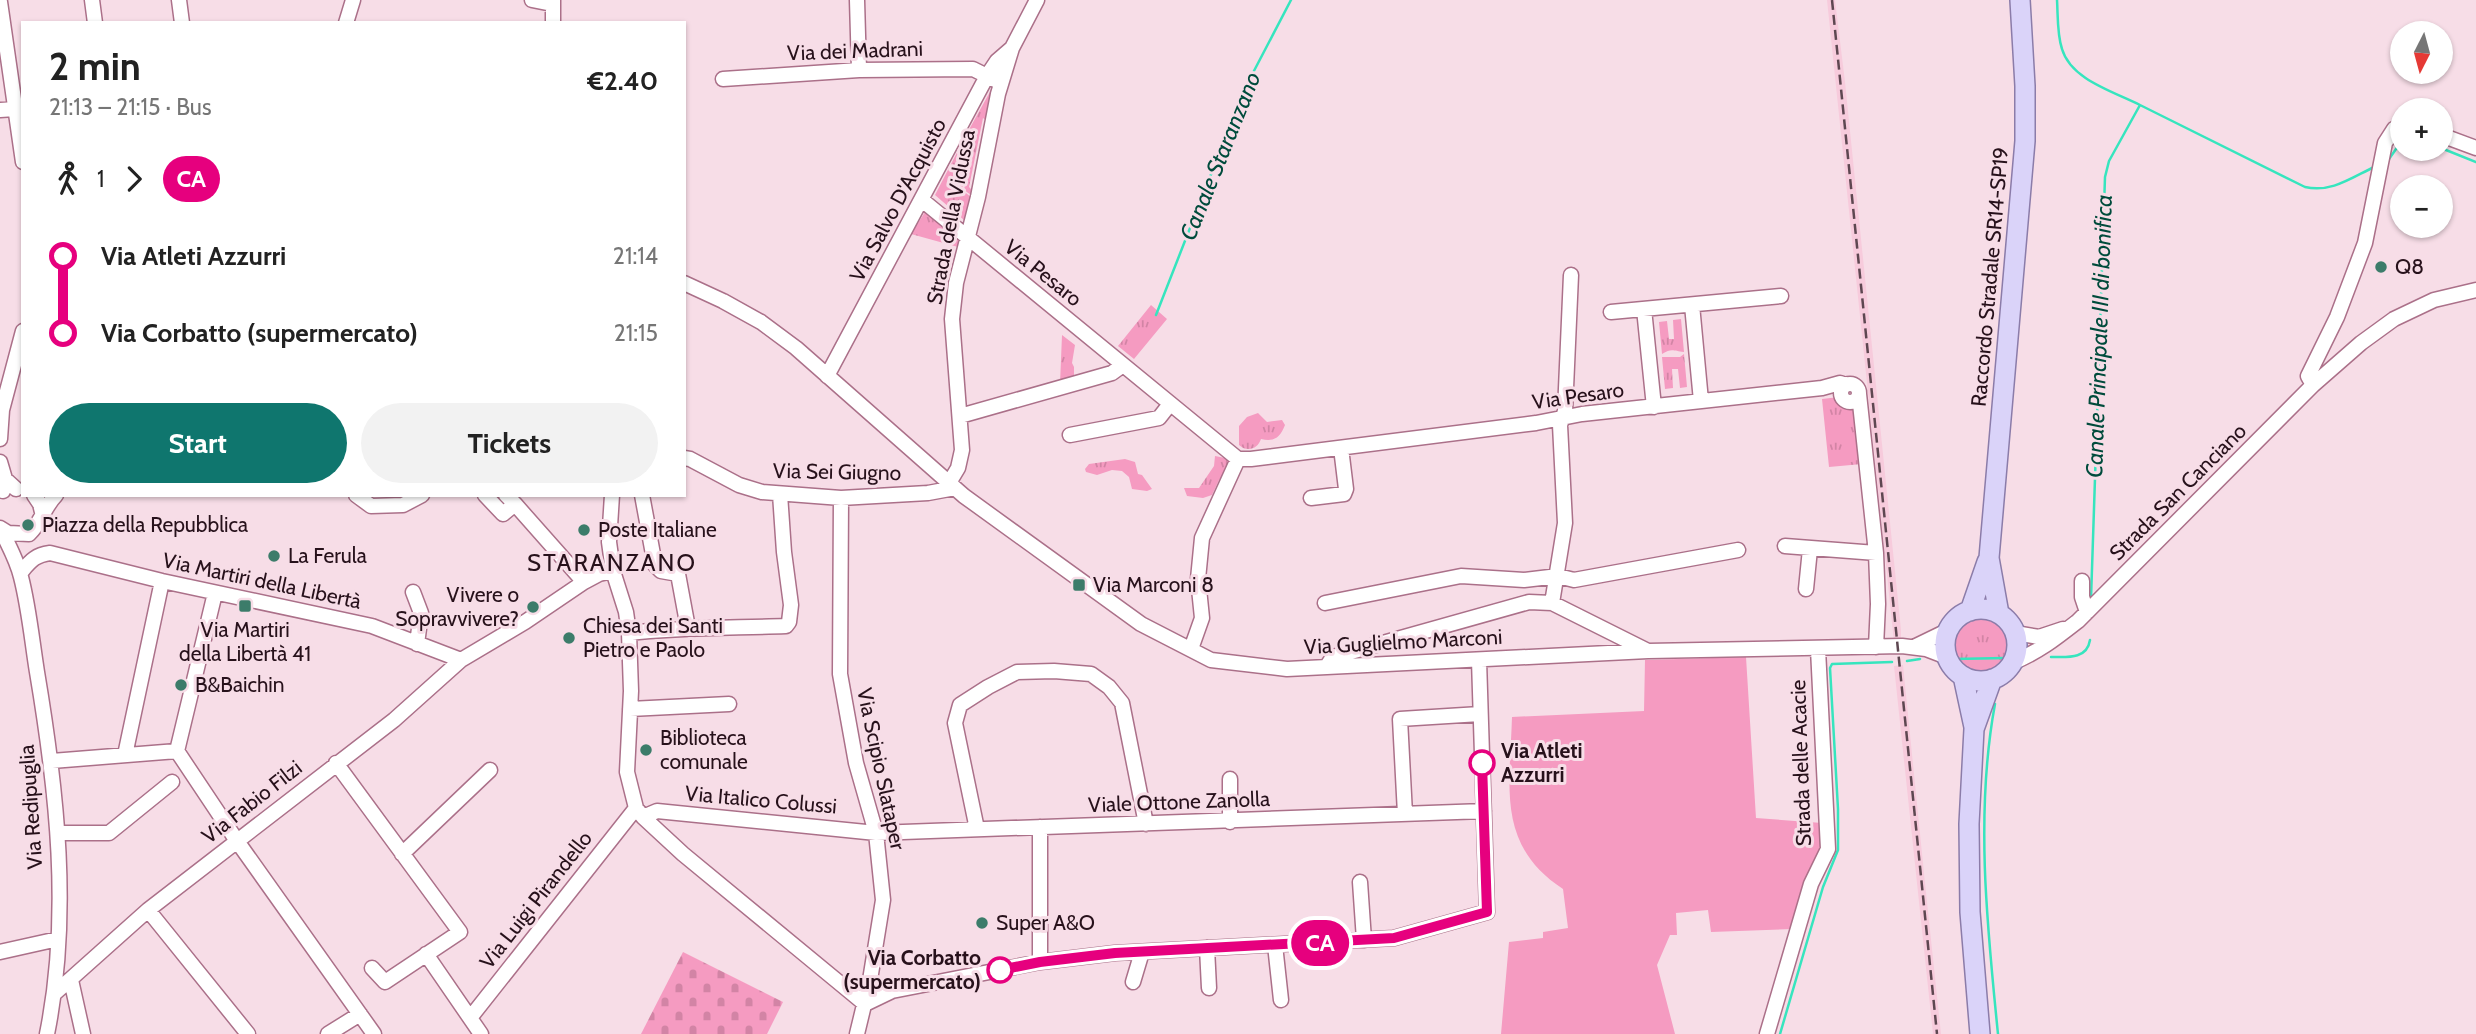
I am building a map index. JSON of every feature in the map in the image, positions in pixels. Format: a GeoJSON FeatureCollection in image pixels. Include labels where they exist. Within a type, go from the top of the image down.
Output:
{"type":"FeatureCollection","features":[{"type":"Feature","properties":{"kind":"main road","name":"Raccordo Stradale SR14-SP19"},"geometry":{"type":"LineString","coordinates":[[1949,630],[1954,622],[1970,611],[1989,558],[2025,141],[2020,0]]}},
{"type":"Feature","properties":{"kind":"main road","name":"Raccordo Stradale SR14-SP19"},"geometry":{"type":"LineString","coordinates":[[1989,558],[1999,614],[2015,633]]}},
{"type":"Feature","properties":{"kind":"main road"},"geometry":{"type":"LineString","coordinates":[[1970,611],[1979,609],[1999,614]]}},
{"type":"Feature","properties":{"kind":"main road"},"geometry":{"type":"LineString","coordinates":[[1949,630],[1946,638],[1947,657],[1956,671],[1973,680],[1992,679],[2012,663],[2017,643],[2015,633]]}},
{"type":"Feature","properties":{"kind":"main road"},"geometry":{"type":"LineString","coordinates":[[1963,676],[1974,729],[1969,859],[1970,912],[1980,1034]]}},
{"type":"Feature","properties":{"kind":"main road"},"geometry":{"type":"LineString","coordinates":[[1974,729],[1992,679]]}},
{"type":"Feature","properties":{"kind":"street"},"geometry":{"type":"LineString","coordinates":[[92,0],[95,21]]}},
{"type":"Feature","properties":{"kind":"street"},"geometry":{"type":"LineString","coordinates":[[179,0],[182,21]]}},
{"type":"Feature","properties":{"kind":"street"},"geometry":{"type":"LineString","coordinates":[[347,21],[353,0]]}},
{"type":"Feature","properties":{"kind":"street"},"geometry":{"type":"LineString","coordinates":[[532,0],[553,2],[553,21]]}},
{"type":"Feature","properties":{"kind":"street"},"geometry":{"type":"LineString","coordinates":[[856,0],[859,70]]}},
{"type":"Feature","properties":{"kind":"street","name":"Strada della Vidussa"},"geometry":{"type":"LineString","coordinates":[[952,486],[961,450],[952,319],[956,283],[978,197],[990,128],[1012,48],[1037,0]]}},
{"type":"Feature","properties":{"kind":"street"},"geometry":{"type":"LineString","coordinates":[[0,2],[17,79],[15,109],[21,149]]}},
{"type":"Feature","properties":{"kind":"street","name":"Via Salvo D'Acquisto"},"geometry":{"type":"LineString","coordinates":[[827,376],[987,76],[997,61],[1012,48]]}},
{"type":"Feature","properties":{"kind":"street","name":"Via dei Madrani"},"geometry":{"type":"LineString","coordinates":[[723,79],[859,70],[973,69],[987,76]]}},
{"type":"Feature","properties":{"kind":"street"},"geometry":{"type":"LineString","coordinates":[[987,76],[1002,83]]}},
{"type":"Feature","properties":{"kind":"street"},"geometry":{"type":"LineString","coordinates":[[0,110],[15,109]]}},
{"type":"Feature","properties":{"kind":"street"},"geometry":{"type":"LineString","coordinates":[[2313,385],[2308,376],[2337,317],[2365,243],[2390,133]]}},
{"type":"Feature","properties":{"kind":"street"},"geometry":{"type":"LineString","coordinates":[[2453,140],[2476,148]]}},
{"type":"Feature","properties":{"kind":"street","name":"Via Pesaro"},"geometry":{"type":"LineString","coordinates":[[922,200],[1238,458],[1341,448],[1562,419],[1582,414],[1822,388],[1840,383],[1844,389],[1856,387],[1859,394],[1876,553]]}},
{"type":"Feature","properties":{"kind":"street"},"geometry":{"type":"LineString","coordinates":[[1552,603],[1565,523],[1560,425],[1565,411],[1571,275]]}},
{"type":"Feature","properties":{"kind":"street","name":"Via Guglielmo Marconi"},"geometry":{"type":"LineString","coordinates":[[686,285],[761,322],[796,348],[952,486],[1141,624],[1211,660],[1287,669],[1648,651],[1875,647],[1914,647],[1947,657]]}},
{"type":"Feature","properties":{"kind":"street","name":"Strada San Canciano"},"geometry":{"type":"LineString","coordinates":[[2012,663],[2058,639],[2313,385],[2361,343],[2394,319],[2434,300],[2476,290]]}},
{"type":"Feature","properties":{"kind":"street"},"geometry":{"type":"LineString","coordinates":[[1611,312],[1781,296]]}},
{"type":"Feature","properties":{"kind":"street"},"geometry":{"type":"LineString","coordinates":[[1692,305],[1701,401]]}},
{"type":"Feature","properties":{"kind":"street"},"geometry":{"type":"LineString","coordinates":[[1644,309],[1654,407]]}},
{"type":"Feature","properties":{"kind":"street"},"geometry":{"type":"LineString","coordinates":[[0,439],[2,410],[21,339]]}},
{"type":"Feature","properties":{"kind":"street"},"geometry":{"type":"LineString","coordinates":[[960,416],[1112,373],[1123,365]]}},
{"type":"Feature","properties":{"kind":"street"},"geometry":{"type":"LineString","coordinates":[[1070,435],[1159,418],[1170,404]]}},
{"type":"Feature","properties":{"kind":"street"},"geometry":{"type":"LineString","coordinates":[[1311,498],[1344,494],[1346,489],[1341,448]]}},
{"type":"Feature","properties":{"kind":"street","name":"Via Sei Giugno"},"geometry":{"type":"LineString","coordinates":[[686,458],[739,485],[780,494],[841,498],[902,495],[952,486]]}},
{"type":"Feature","properties":{"kind":"street"},"geometry":{"type":"LineString","coordinates":[[1191,649],[1202,618],[1198,579],[1202,538],[1238,458]]}},
{"type":"Feature","properties":{"kind":"street"},"geometry":{"type":"LineString","coordinates":[[0,462],[7,489]]}},
{"type":"Feature","properties":{"kind":"street"},"geometry":{"type":"LineString","coordinates":[[629,633],[688,628],[786,626],[791,605],[780,494]]}},
{"type":"Feature","properties":{"kind":"street"},"geometry":{"type":"LineString","coordinates":[[35,497],[42,512]]}},
{"type":"Feature","properties":{"kind":"street"},"geometry":{"type":"LineString","coordinates":[[0,528],[8,533],[28,534],[37,527],[42,512],[54,497]]}},
{"type":"Feature","properties":{"kind":"street"},"geometry":{"type":"LineString","coordinates":[[359,497],[371,506],[402,505],[418,497]]}},
{"type":"Feature","properties":{"kind":"street"},"geometry":{"type":"LineString","coordinates":[[487,497],[503,514],[511,500],[584,582]]}},
{"type":"Feature","properties":{"kind":"street"},"geometry":{"type":"LineString","coordinates":[[612,497],[609,542],[613,571],[626,612],[629,633],[627,772],[640,812],[682,854],[865,1004],[892,991],[1040,962],[1142,952],[1394,938],[1487,912],[1479,660]]}},
{"type":"Feature","properties":{"kind":"street"},"geometry":{"type":"LineString","coordinates":[[642,497],[655,565],[661,571],[678,574],[688,628]]}},
{"type":"Feature","properties":{"kind":"street","name":"Via Scipio Slataper"},"geometry":{"type":"LineString","coordinates":[[841,498],[840,674],[856,763],[876,832],[883,900],[870,980],[857,1034]]}},
{"type":"Feature","properties":{"kind":"street","name":"Via Redipuglia"},"geometry":{"type":"LineString","coordinates":[[0,528],[22,574]]}},
{"type":"Feature","properties":{"kind":"street","name":"Via Martiri della Libertà"},"geometry":{"type":"LineString","coordinates":[[28,534],[30,540],[50,553],[162,581],[372,626],[461,660]]}},
{"type":"Feature","properties":{"kind":"street","name":"Via Redipuglia"},"geometry":{"type":"LineString","coordinates":[[28,534],[21,546],[22,574],[52,761],[58,833],[58,939],[55,993],[47,1034]]}},
{"type":"Feature","properties":{"kind":"street"},"geometry":{"type":"LineString","coordinates":[[1784,546],[1876,553],[1878,604],[1875,647]]}},
{"type":"Feature","properties":{"kind":"street"},"geometry":{"type":"LineString","coordinates":[[1806,589],[1810,549]]}},
{"type":"Feature","properties":{"kind":"street"},"geometry":{"type":"LineString","coordinates":[[1325,603],[1461,576],[1524,580],[1558,576],[1574,580],[1738,550]]}},
{"type":"Feature","properties":{"kind":"street"},"geometry":{"type":"LineString","coordinates":[[22,574],[30,560],[50,553]]}},
{"type":"Feature","properties":{"kind":"street","name":"Via Fabio Filzi"},"geometry":{"type":"LineString","coordinates":[[55,993],[148,910],[394,720],[461,660],[526,622],[584,582],[598,574],[613,571]]}},
{"type":"Feature","properties":{"kind":"street"},"geometry":{"type":"LineString","coordinates":[[125,755],[162,581]]}},
{"type":"Feature","properties":{"kind":"street"},"geometry":{"type":"LineString","coordinates":[[2082,581],[2082,597],[2087,611]]}},
{"type":"Feature","properties":{"kind":"street"},"geometry":{"type":"LineString","coordinates":[[413,592],[421,613],[417,644]]}},
{"type":"Feature","properties":{"kind":"street"},"geometry":{"type":"LineString","coordinates":[[215,593],[177,751],[237,841],[374,1034]]}},
{"type":"Feature","properties":{"kind":"street"},"geometry":{"type":"LineString","coordinates":[[1327,666],[1333,657],[1529,602],[1552,603],[1648,651]]}},
{"type":"Feature","properties":{"kind":"street","name":"Strada San Canciano"},"geometry":{"type":"LineString","coordinates":[[2015,633],[2039,637],[2071,626]]}},
{"type":"Feature","properties":{"kind":"street","name":"Via Guglielmo Marconi"},"geometry":{"type":"LineString","coordinates":[[1914,647],[1949,630]]}},
{"type":"Feature","properties":{"kind":"street","name":"Strada delle Acacie"},"geometry":{"type":"LineString","coordinates":[[1767,1034],[1811,884],[1828,849],[1818,649]]}},
{"type":"Feature","properties":{"kind":"street"},"geometry":{"type":"LineString","coordinates":[[977,829],[955,723],[960,705],[1017,672],[1091,674],[1109,687],[1122,703],[1146,824]]}},
{"type":"Feature","properties":{"kind":"street"},"geometry":{"type":"LineString","coordinates":[[630,709],[729,704]]}},
{"type":"Feature","properties":{"kind":"street"},"geometry":{"type":"LineString","coordinates":[[1405,814],[1400,719],[1480,714]]}},
{"type":"Feature","properties":{"kind":"street"},"geometry":{"type":"LineString","coordinates":[[52,761],[177,751]]}},
{"type":"Feature","properties":{"kind":"street"},"geometry":{"type":"LineString","coordinates":[[336,763],[460,932],[384,982],[372,968]]}},
{"type":"Feature","properties":{"kind":"street"},"geometry":{"type":"LineString","coordinates":[[402,854],[490,770]]}},
{"type":"Feature","properties":{"kind":"street"},"geometry":{"type":"LineString","coordinates":[[1230,779],[1230,822]]}},
{"type":"Feature","properties":{"kind":"street"},"geometry":{"type":"LineString","coordinates":[[58,833],[109,833],[172,782]]}},
{"type":"Feature","properties":{"kind":"street","name":"Via Italico Colussi"},"geometry":{"type":"LineString","coordinates":[[640,812],[657,811],[876,832]]}},
{"type":"Feature","properties":{"kind":"street","name":"Viale Ottone Zanolla"},"geometry":{"type":"LineString","coordinates":[[876,832],[1230,822],[1484,811]]}},
{"type":"Feature","properties":{"kind":"street","name":"Via Luigi Pirandello"},"geometry":{"type":"LineString","coordinates":[[470,1018],[640,812]]}},
{"type":"Feature","properties":{"kind":"street"},"geometry":{"type":"LineString","coordinates":[[1040,827],[1040,962]]}},
{"type":"Feature","properties":{"kind":"street"},"geometry":{"type":"LineString","coordinates":[[1360,882],[1364,940]]}},
{"type":"Feature","properties":{"kind":"street"},"geometry":{"type":"LineString","coordinates":[[148,910],[248,1034]]}},
{"type":"Feature","properties":{"kind":"street"},"geometry":{"type":"LineString","coordinates":[[0,952],[58,939]]}},
{"type":"Feature","properties":{"kind":"street"},"geometry":{"type":"LineString","coordinates":[[1275,945],[1281,1000]]}},
{"type":"Feature","properties":{"kind":"street"},"geometry":{"type":"LineString","coordinates":[[1208,948],[1209,988]]}},
{"type":"Feature","properties":{"kind":"street"},"geometry":{"type":"LineString","coordinates":[[1133,982],[1142,952]]}},
{"type":"Feature","properties":{"kind":"street"},"geometry":{"type":"LineString","coordinates":[[426,954],[481,1034]]}},
{"type":"Feature","properties":{"kind":"street"},"geometry":{"type":"LineString","coordinates":[[71,980],[83,1034]]}},
{"type":"Feature","properties":{"kind":"street"},"geometry":{"type":"LineString","coordinates":[[870,980],[892,991]]}},
{"type":"Feature","properties":{"kind":"street"},"geometry":{"type":"LineString","coordinates":[[328,1034],[360,1014]]}},
{"type":"Feature","properties":{"kind":"shaded area"},"geometry":{"type":"Polygon","coordinates":[[[1827,0],[1835,0],[1845,82],[1901,630],[1901,641],[1894,642],[1827,0]]]}},
{"type":"Feature","properties":{"kind":"shaded area"},"geometry":{"type":"Polygon","coordinates":[[[1903,665],[1941,1034],[1933,1034],[1894,666],[1903,665]]]}},
{"type":"Feature","properties":{"kind":"green space"},"geometry":{"type":"Polygon","coordinates":[[[991,90],[993,92],[987,121],[983,118],[969,187],[972,190],[971,195],[964,190],[973,145],[966,135],[991,90]]]}},
{"type":"Feature","properties":{"kind":"green space"},"geometry":{"type":"Polygon","coordinates":[[[965,137],[971,145],[962,190],[971,197],[964,220],[935,195],[965,137]]]}},
{"type":"Feature","properties":{"kind":"green space"},"geometry":{"type":"Polygon","coordinates":[[[925,212],[958,239],[958,247],[911,234],[925,212]]]}},
{"type":"Feature","properties":{"kind":"green space"},"geometry":{"type":"Polygon","coordinates":[[[1151,305],[1167,319],[1134,359],[1118,346],[1151,305]]]}},
{"type":"Feature","properties":{"kind":"green space"},"geometry":{"type":"Polygon","coordinates":[[[1681,319],[1684,352],[1670,350],[1662,354],[1659,322],[1667,321],[1669,339],[1674,339],[1673,320],[1681,319]]]}},
{"type":"Feature","properties":{"kind":"green space"},"geometry":{"type":"Polygon","coordinates":[[[1062,335],[1075,345],[1072,363],[1074,380],[1060,384],[1062,335]]]}},
{"type":"Feature","properties":{"kind":"green space"},"geometry":{"type":"Polygon","coordinates":[[[1684,354],[1687,387],[1680,388],[1678,369],[1672,369],[1673,388],[1665,389],[1662,357],[1680,357],[1684,354]]]}},
{"type":"Feature","properties":{"kind":"green space"},"geometry":{"type":"Polygon","coordinates":[[[1839,397],[1846,405],[1856,404],[1862,464],[1829,467],[1822,399],[1839,397]]]}},
{"type":"Feature","properties":{"kind":"green space"},"geometry":{"type":"Polygon","coordinates":[[[1258,413],[1267,422],[1282,420],[1285,425],[1276,438],[1261,439],[1254,448],[1243,448],[1239,445],[1239,426],[1247,417],[1258,413]]]}},
{"type":"Feature","properties":{"kind":"green space"},"geometry":{"type":"Polygon","coordinates":[[[1215,456],[1230,459],[1225,476],[1219,480],[1212,495],[1203,498],[1187,496],[1184,488],[1199,488],[1214,466],[1215,456]]]}},
{"type":"Feature","properties":{"kind":"green space"},"geometry":{"type":"Polygon","coordinates":[[[1125,459],[1135,462],[1138,474],[1142,475],[1152,489],[1132,489],[1129,477],[1122,471],[1112,470],[1097,475],[1086,472],[1085,469],[1089,464],[1125,459]]]}},
{"type":"Feature","properties":{"kind":"green space"},"geometry":{"type":"Polygon","coordinates":[[[1982,614],[2003,623],[2012,644],[2003,665],[1982,674],[1961,665],[1952,644],[1961,623],[1982,614]]]}},
{"type":"Feature","properties":{"kind":"green space"},"geometry":{"type":"Polygon","coordinates":[[[1746,657],[1756,818],[1822,823],[1819,854],[1792,929],[1711,932],[1708,910],[1676,913],[1677,935],[1670,935],[1657,965],[1675,1034],[1501,1034],[1509,942],[1543,938],[1543,932],[1568,928],[1563,889],[1541,872],[1526,853],[1517,834],[1510,791],[1512,717],[1644,711],[1645,660],[1746,657]]]}},
{"type":"Feature","properties":{"kind":"green space"},"geometry":{"type":"Polygon","coordinates":[[[683,952],[783,1002],[767,1034],[641,1034],[683,952]]]}},
{"type":"Feature","properties":{"kind":"waterway","name":"Canale Staranzano"},"geometry":{"type":"LineString","coordinates":[[1156,315],[1244,90],[1291,0]]}},
{"type":"Feature","properties":{"kind":"waterway","name":"Canale Principale III di bonifica"},"geometry":{"type":"LineString","coordinates":[[2057,0],[2059,37],[2067,60],[2074,69],[2095,84],[2140,105],[2109,161],[2105,177],[2091,599]]}},
{"type":"Feature","properties":{"kind":"waterway"},"geometry":{"type":"LineString","coordinates":[[2140,105],[2305,187],[2332,186],[2374,167]]}},
{"type":"Feature","properties":{"kind":"waterway"},"geometry":{"type":"LineString","coordinates":[[2453,153],[2476,162]]}},
{"type":"Feature","properties":{"kind":"waterway","name":"Canale Principale III di bonifica"},"geometry":{"type":"LineString","coordinates":[[2051,657],[2080,654],[2085,651],[2090,640]]}},
{"type":"Feature","properties":{"kind":"waterway","name":"Canale Principale III di bonifica"},"geometry":{"type":"LineString","coordinates":[[1954,659],[2005,658]]}},
{"type":"Feature","properties":{"kind":"waterway","name":"Canale Principale III di bonifica"},"geometry":{"type":"LineString","coordinates":[[1907,661],[1920,659]]}},
{"type":"Feature","properties":{"kind":"waterway","name":"Canale Principale III di bonifica"},"geometry":{"type":"LineString","coordinates":[[1780,1034],[1823,887],[1838,850],[1830,668],[1832,664],[1892,662]]}},
{"type":"Feature","properties":{"kind":"waterway"},"geometry":{"type":"LineString","coordinates":[[1995,704],[1985,786],[1984,827],[1987,911],[1998,1034]]}},
{"type":"Feature","properties":{"kind":"railway"},"geometry":{"type":"LineString","coordinates":[[1832,0],[1937,1034]]}},
{"type":"Feature","properties":{"kind":"bus line","name":"CA"},"geometry":{"type":"LineString","coordinates":[[1000,970],[1115,953],[1394,938],[1487,912],[1482,763]]}},
{"type":"Feature","properties":{"kind":"place","name":"Q8"},"geometry":{"type":"Point","coordinates":[2381,267]}},
{"type":"Feature","properties":{"kind":"place","name":"Piazza della Repubblica"},"geometry":{"type":"Point","coordinates":[28,525]}},
{"type":"Feature","properties":{"kind":"place","name":"Poste Italiane"},"geometry":{"type":"Point","coordinates":[584,530]}},
{"type":"Feature","properties":{"kind":"place","name":"La Ferula"},"geometry":{"type":"Point","coordinates":[274,556]}},
{"type":"Feature","properties":{"kind":"place","name":"Via Marconi 8"},"geometry":{"type":"Point","coordinates":[1079,585]}},
{"type":"Feature","properties":{"kind":"place","name":"Via Martiri della Libertà 41"},"geometry":{"type":"Point","coordinates":[245,606]}},
{"type":"Feature","properties":{"kind":"place","name":"Vivere o Sopravvivere?"},"geometry":{"type":"Point","coordinates":[533,607]}},
{"type":"Feature","properties":{"kind":"place","name":"Chiesa dei Santi Pietro e Paolo"},"geometry":{"type":"Point","coordinates":[569,638]}},
{"type":"Feature","properties":{"kind":"place","name":"B&Baichin"},"geometry":{"type":"Point","coordinates":[181,685]}},
{"type":"Feature","properties":{"kind":"place","name":"Biblioteca comunale"},"geometry":{"type":"Point","coordinates":[646,750]}},
{"type":"Feature","properties":{"kind":"place","name":"Via Atleti Azzurri"},"geometry":{"type":"Point","coordinates":[1482,763]}},
{"type":"Feature","properties":{"kind":"place","name":"Super A&O"},"geometry":{"type":"Point","coordinates":[982,923]}},
{"type":"Feature","properties":{"kind":"place","name":"Via Corbatto (supermercato)"},"geometry":{"type":"Point","coordinates":[1000,970]}},
{"type":"Feature","properties":{"kind":"district","name":"STARANZANO"},"geometry":{"type":"Point","coordinates":[612,563]}}]}
